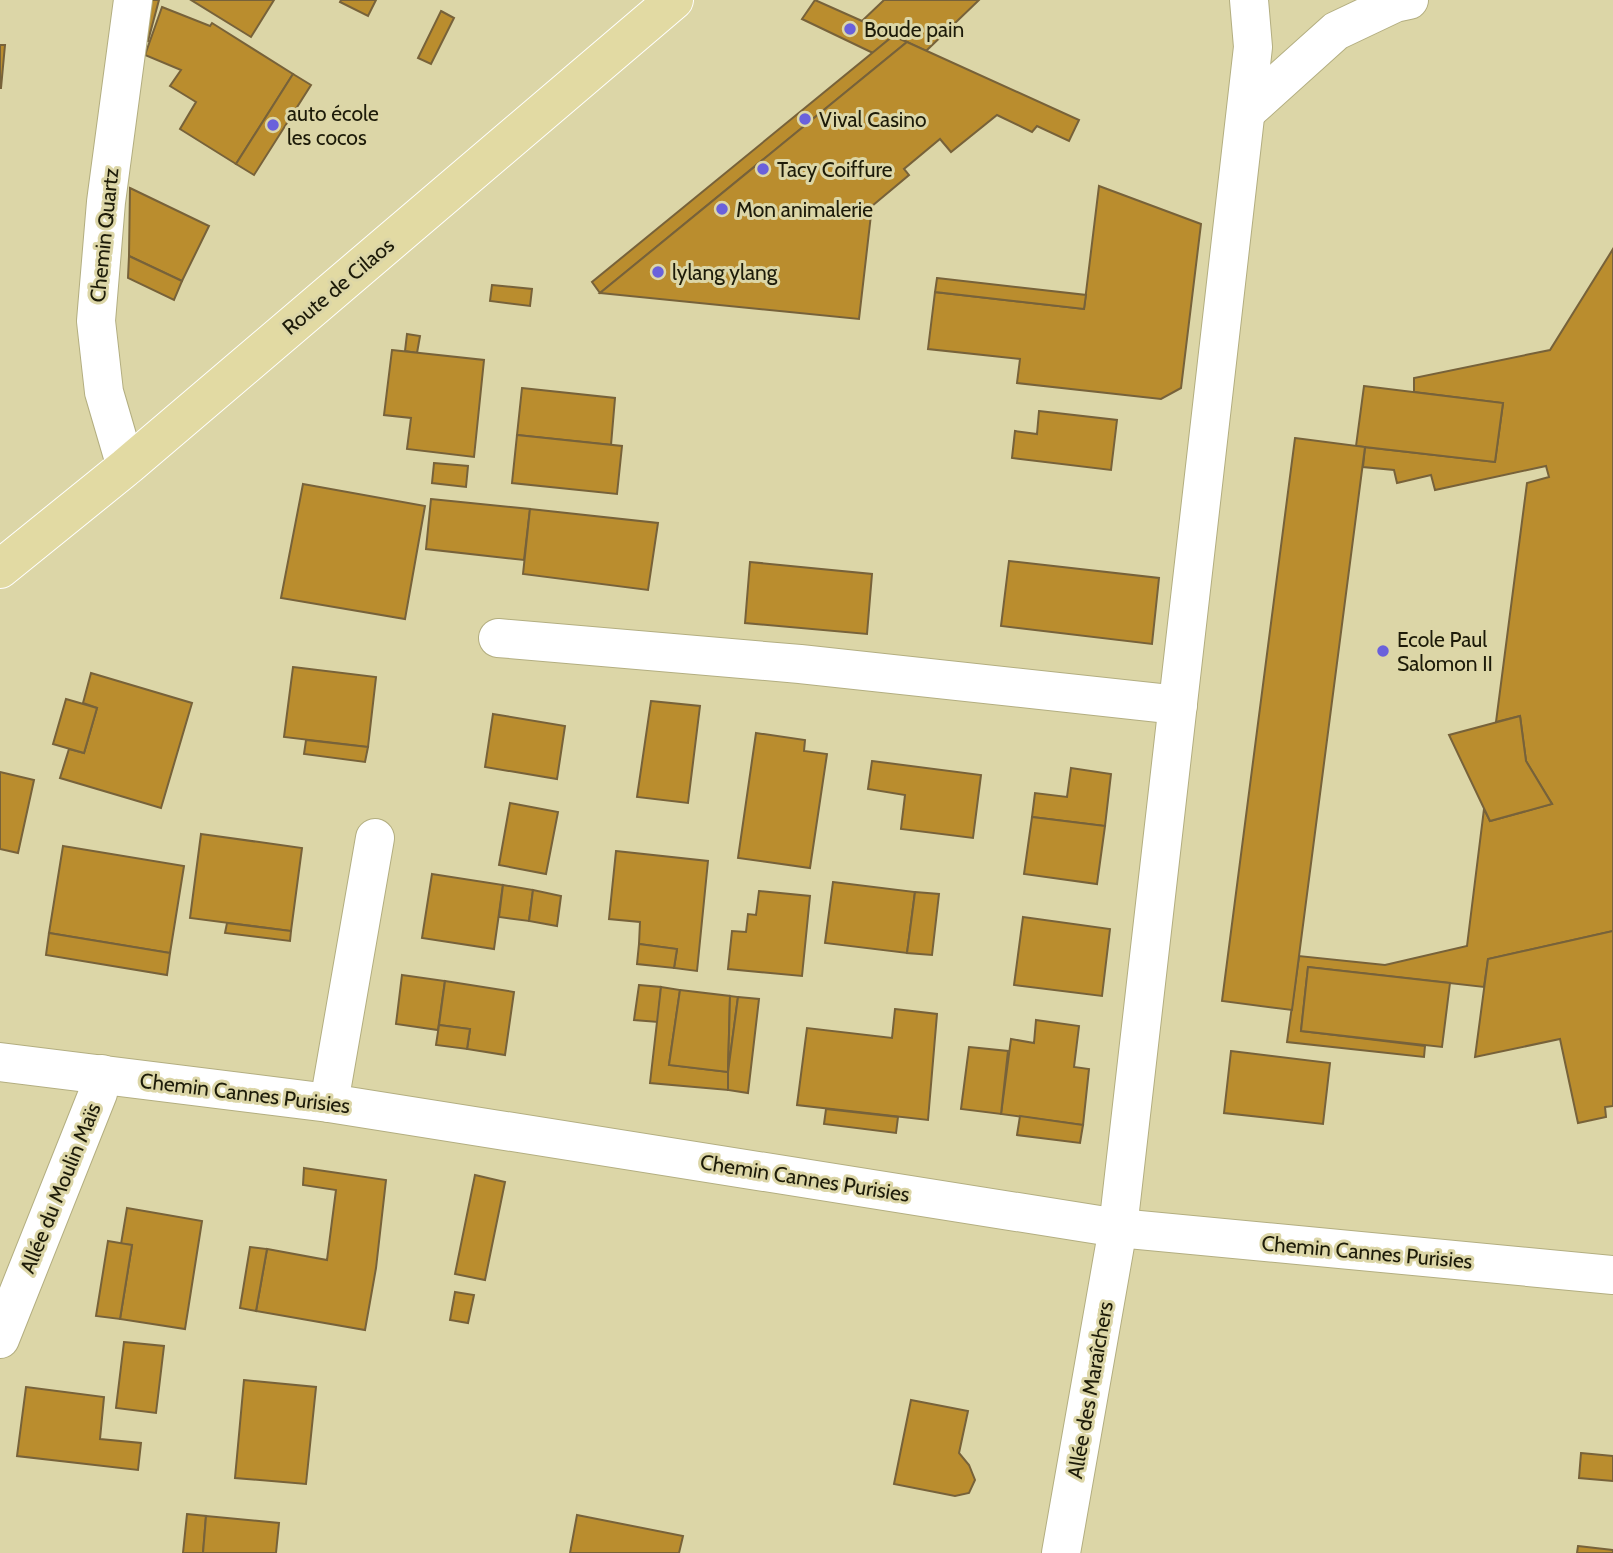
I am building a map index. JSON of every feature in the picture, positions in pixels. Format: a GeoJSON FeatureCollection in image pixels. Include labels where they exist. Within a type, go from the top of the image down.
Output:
{"type":"FeatureCollection","features":[{"type":"Feature","properties":{"kind":"main road","name":"Route de Cilaos"},"geometry":{"type":"LineString","coordinates":[[0,569],[126,467],[674,0]]}},
{"type":"Feature","properties":{"kind":"street","name":"Chemin Quartz"},"geometry":{"type":"LineString","coordinates":[[126,467],[104,392],[96,321],[106,202],[133,0]]}},
{"type":"Feature","properties":{"kind":"street","name":"Allée des Maraîchers"},"geometry":{"type":"LineString","coordinates":[[1061,1553],[1118,1228],[1253,47],[1249,0]]}},
{"type":"Feature","properties":{"kind":"street"},"geometry":{"type":"LineString","coordinates":[[1246,112],[1336,32],[1409,0]]}},
{"type":"Feature","properties":{"kind":"street"},"geometry":{"type":"LineString","coordinates":[[498,638],[800,664],[1178,705]]}},
{"type":"Feature","properties":{"kind":"street"},"geometry":{"type":"LineString","coordinates":[[330,1103],[375,838]]}},
{"type":"Feature","properties":{"kind":"street","name":"Chemin Cannes Purisies"},"geometry":{"type":"LineString","coordinates":[[0,1062],[330,1103],[1118,1228],[1613,1275]]}},
{"type":"Feature","properties":{"kind":"street","name":"Allée du Moulin Maïs"},"geometry":{"type":"LineString","coordinates":[[0,1339],[98,1093],[102,1074]]}},
{"type":"Feature","properties":{"kind":"building"},"geometry":{"type":"Polygon","coordinates":[[[136,0],[159,0],[148,41],[131,38],[136,0]]]}},
{"type":"Feature","properties":{"kind":"building"},"geometry":{"type":"Polygon","coordinates":[[[191,0],[274,0],[251,37],[191,0]]]}},
{"type":"Feature","properties":{"kind":"building"},"geometry":{"type":"Polygon","coordinates":[[[376,0],[368,16],[340,2],[376,0]]]}},
{"type":"Feature","properties":{"kind":"building","name":"Boude pain"},"geometry":{"type":"Polygon","coordinates":[[[815,0],[893,36],[873,53],[802,19],[815,0]]]}},
{"type":"Feature","properties":{"kind":"building"},"geometry":{"type":"Polygon","coordinates":[[[884,0],[979,0],[926,51],[862,21],[884,0]]]}},
{"type":"Feature","properties":{"kind":"building"},"geometry":{"type":"Polygon","coordinates":[[[162,7],[210,26],[212,23],[293,74],[236,164],[180,129],[196,102],[170,86],[181,70],[145,55],[162,7]]]}},
{"type":"Feature","properties":{"kind":"building"},"geometry":{"type":"Polygon","coordinates":[[[441,11],[454,18],[431,64],[418,58],[441,11]]]}},
{"type":"Feature","properties":{"kind":"building"},"geometry":{"type":"Polygon","coordinates":[[[893,36],[907,42],[600,293],[592,282],[893,36]]]}},
{"type":"Feature","properties":{"kind":"building"},"geometry":{"type":"Polygon","coordinates":[[[907,42],[1079,120],[1069,141],[1037,126],[1032,132],[997,115],[951,152],[940,139],[904,169],[909,175],[872,206],[859,319],[600,293],[907,42]]]}},
{"type":"Feature","properties":{"kind":"building"},"geometry":{"type":"Polygon","coordinates":[[[0,45],[5,45],[1,88],[0,88],[0,45]]]}},
{"type":"Feature","properties":{"kind":"building","name":"auto école les cocos"},"geometry":{"type":"Polygon","coordinates":[[[293,74],[311,85],[254,175],[236,164],[293,74]]]}},
{"type":"Feature","properties":{"kind":"building"},"geometry":{"type":"Polygon","coordinates":[[[1099,186],[1201,224],[1181,388],[1161,399],[1017,383],[1020,359],[928,349],[935,292],[1084,309],[1099,186]]]}},
{"type":"Feature","properties":{"kind":"building"},"geometry":{"type":"Polygon","coordinates":[[[130,188],[209,226],[182,281],[129,256],[130,188]]]}},
{"type":"Feature","properties":{"kind":"building"},"geometry":{"type":"Polygon","coordinates":[[[1613,249],[1613,931],[1488,959],[1484,987],[1308,967],[1301,1031],[1425,1046],[1424,1057],[1287,1042],[1299,956],[1385,965],[1467,946],[1484,809],[1490,821],[1552,804],[1526,761],[1520,716],[1496,722],[1527,483],[1549,477],[1546,466],[1435,490],[1431,475],[1397,483],[1394,470],[1363,467],[1365,447],[1495,462],[1503,403],[1414,392],[1414,378],[1550,350],[1613,249]]]}},
{"type":"Feature","properties":{"kind":"building"},"geometry":{"type":"Polygon","coordinates":[[[129,256],[182,281],[174,300],[128,278],[129,256]]]}},
{"type":"Feature","properties":{"kind":"building"},"geometry":{"type":"Polygon","coordinates":[[[937,278],[1086,295],[1084,309],[935,292],[937,278]]]}},
{"type":"Feature","properties":{"kind":"building"},"geometry":{"type":"Polygon","coordinates":[[[492,285],[532,289],[530,306],[490,301],[492,285]]]}},
{"type":"Feature","properties":{"kind":"building"},"geometry":{"type":"Polygon","coordinates":[[[407,334],[420,336],[417,353],[405,351],[407,334]]]}},
{"type":"Feature","properties":{"kind":"building"},"geometry":{"type":"Polygon","coordinates":[[[392,350],[484,360],[474,457],[407,449],[411,418],[384,415],[392,350]]]}},
{"type":"Feature","properties":{"kind":"building"},"geometry":{"type":"Polygon","coordinates":[[[1364,386],[1503,403],[1495,462],[1356,446],[1364,386]]]}},
{"type":"Feature","properties":{"kind":"building"},"geometry":{"type":"Polygon","coordinates":[[[522,388],[615,398],[611,445],[517,435],[522,388]]]}},
{"type":"Feature","properties":{"kind":"building"},"geometry":{"type":"Polygon","coordinates":[[[1039,411],[1117,420],[1111,470],[1012,458],[1015,431],[1037,434],[1039,411]]]}},
{"type":"Feature","properties":{"kind":"building"},"geometry":{"type":"Polygon","coordinates":[[[517,435],[622,446],[617,494],[512,483],[517,435]]]}},
{"type":"Feature","properties":{"kind":"building"},"geometry":{"type":"Polygon","coordinates":[[[1295,438],[1365,447],[1292,1010],[1222,1001],[1295,438]]]}},
{"type":"Feature","properties":{"kind":"building"},"geometry":{"type":"Polygon","coordinates":[[[434,463],[468,466],[466,487],[432,483],[434,463]]]}},
{"type":"Feature","properties":{"kind":"building"},"geometry":{"type":"Polygon","coordinates":[[[303,484],[425,506],[405,619],[281,598],[303,484]]]}},
{"type":"Feature","properties":{"kind":"building"},"geometry":{"type":"Polygon","coordinates":[[[431,499],[530,509],[524,560],[426,549],[431,499]]]}},
{"type":"Feature","properties":{"kind":"building"},"geometry":{"type":"Polygon","coordinates":[[[530,509],[658,523],[648,590],[523,574],[530,509]]]}},
{"type":"Feature","properties":{"kind":"building"},"geometry":{"type":"Polygon","coordinates":[[[1009,561],[1159,578],[1152,644],[1001,626],[1009,561]]]}},
{"type":"Feature","properties":{"kind":"building"},"geometry":{"type":"Polygon","coordinates":[[[750,562],[872,574],[867,634],[745,623],[750,562]]]}},
{"type":"Feature","properties":{"kind":"building"},"geometry":{"type":"Polygon","coordinates":[[[293,667],[376,677],[368,747],[284,737],[293,667]]]}},
{"type":"Feature","properties":{"kind":"building"},"geometry":{"type":"Polygon","coordinates":[[[91,673],[192,703],[161,808],[60,778],[69,749],[84,753],[97,708],[83,703],[91,673]]]}},
{"type":"Feature","properties":{"kind":"building"},"geometry":{"type":"Polygon","coordinates":[[[66,699],[97,708],[84,753],[53,744],[66,699]]]}},
{"type":"Feature","properties":{"kind":"building"},"geometry":{"type":"Polygon","coordinates":[[[651,701],[700,706],[688,803],[637,797],[651,701]]]}},
{"type":"Feature","properties":{"kind":"building"},"geometry":{"type":"Polygon","coordinates":[[[493,714],[565,726],[557,779],[485,767],[493,714]]]}},
{"type":"Feature","properties":{"kind":"building"},"geometry":{"type":"Polygon","coordinates":[[[1520,716],[1526,761],[1552,804],[1490,821],[1449,735],[1520,716]]]}},
{"type":"Feature","properties":{"kind":"building"},"geometry":{"type":"Polygon","coordinates":[[[756,733],[805,740],[804,751],[827,754],[810,868],[738,858],[756,733]]]}},
{"type":"Feature","properties":{"kind":"building"},"geometry":{"type":"Polygon","coordinates":[[[306,740],[368,747],[365,762],[304,754],[306,740]]]}},
{"type":"Feature","properties":{"kind":"building"},"geometry":{"type":"Polygon","coordinates":[[[872,761],[981,775],[973,838],[901,829],[905,795],[868,789],[872,761]]]}},
{"type":"Feature","properties":{"kind":"building"},"geometry":{"type":"Polygon","coordinates":[[[1071,768],[1111,774],[1105,826],[1032,817],[1035,793],[1067,797],[1071,768]]]}},
{"type":"Feature","properties":{"kind":"building"},"geometry":{"type":"Polygon","coordinates":[[[0,772],[34,780],[18,853],[0,849],[0,772]]]}},
{"type":"Feature","properties":{"kind":"building"},"geometry":{"type":"Polygon","coordinates":[[[510,803],[558,812],[546,874],[499,865],[510,803]]]}},
{"type":"Feature","properties":{"kind":"building"},"geometry":{"type":"Polygon","coordinates":[[[1032,817],[1105,826],[1097,884],[1024,874],[1032,817]]]}},
{"type":"Feature","properties":{"kind":"building"},"geometry":{"type":"Polygon","coordinates":[[[201,834],[302,848],[291,931],[190,918],[201,834]]]}},
{"type":"Feature","properties":{"kind":"building"},"geometry":{"type":"Polygon","coordinates":[[[63,846],[184,866],[170,953],[49,933],[63,846]]]}},
{"type":"Feature","properties":{"kind":"building"},"geometry":{"type":"Polygon","coordinates":[[[616,851],[708,861],[697,971],[674,968],[677,949],[639,944],[640,922],[609,919],[616,851]]]}},
{"type":"Feature","properties":{"kind":"building"},"geometry":{"type":"Polygon","coordinates":[[[432,874],[503,885],[494,949],[422,938],[432,874]]]}},
{"type":"Feature","properties":{"kind":"building"},"geometry":{"type":"Polygon","coordinates":[[[833,882],[915,892],[907,953],[825,943],[833,882]]]}},
{"type":"Feature","properties":{"kind":"building"},"geometry":{"type":"Polygon","coordinates":[[[503,885],[533,890],[529,921],[499,917],[503,885]]]}},
{"type":"Feature","properties":{"kind":"building"},"geometry":{"type":"Polygon","coordinates":[[[533,890],[561,896],[557,926],[529,921],[533,890]]]}},
{"type":"Feature","properties":{"kind":"building"},"geometry":{"type":"Polygon","coordinates":[[[759,891],[810,896],[802,976],[728,969],[732,931],[746,932],[748,914],[756,915],[759,891]]]}},
{"type":"Feature","properties":{"kind":"building"},"geometry":{"type":"Polygon","coordinates":[[[915,892],[939,894],[932,955],[907,953],[915,892]]]}},
{"type":"Feature","properties":{"kind":"building"},"geometry":{"type":"Polygon","coordinates":[[[1023,917],[1110,929],[1102,996],[1014,985],[1023,917]]]}},
{"type":"Feature","properties":{"kind":"building"},"geometry":{"type":"Polygon","coordinates":[[[227,923],[291,931],[290,941],[225,933],[227,923]]]}},
{"type":"Feature","properties":{"kind":"building"},"geometry":{"type":"Polygon","coordinates":[[[1613,931],[1613,1106],[1605,1107],[1606,1117],[1578,1123],[1560,1039],[1475,1057],[1488,959],[1613,931]]]}},
{"type":"Feature","properties":{"kind":"building"},"geometry":{"type":"Polygon","coordinates":[[[49,933],[170,953],[167,975],[46,955],[49,933]]]}},
{"type":"Feature","properties":{"kind":"building"},"geometry":{"type":"Polygon","coordinates":[[[639,944],[677,949],[674,968],[637,964],[639,944]]]}},
{"type":"Feature","properties":{"kind":"building"},"geometry":{"type":"Polygon","coordinates":[[[1308,967],[1450,983],[1442,1047],[1301,1031],[1308,967]]]}},
{"type":"Feature","properties":{"kind":"building"},"geometry":{"type":"Polygon","coordinates":[[[402,975],[445,981],[438,1030],[396,1024],[402,975]]]}},
{"type":"Feature","properties":{"kind":"building"},"geometry":{"type":"Polygon","coordinates":[[[445,981],[514,992],[505,1055],[467,1049],[470,1029],[439,1025],[445,981]]]}},
{"type":"Feature","properties":{"kind":"building"},"geometry":{"type":"Polygon","coordinates":[[[639,985],[661,987],[658,1022],[634,1020],[639,985]]]}},
{"type":"Feature","properties":{"kind":"building"},"geometry":{"type":"Polygon","coordinates":[[[661,987],[680,990],[669,1065],[728,1072],[728,1090],[650,1083],[661,987]]]}},
{"type":"Feature","properties":{"kind":"building"},"geometry":{"type":"Polygon","coordinates":[[[680,990],[730,996],[728,1072],[669,1065],[680,990]]]}},
{"type":"Feature","properties":{"kind":"building"},"geometry":{"type":"Polygon","coordinates":[[[730,996],[738,997],[728,1072],[730,996]]]}},
{"type":"Feature","properties":{"kind":"building"},"geometry":{"type":"Polygon","coordinates":[[[738,997],[759,999],[748,1093],[728,1090],[738,997]]]}},
{"type":"Feature","properties":{"kind":"building"},"geometry":{"type":"Polygon","coordinates":[[[895,1009],[937,1014],[928,1120],[797,1105],[807,1028],[892,1038],[895,1009]]]}},
{"type":"Feature","properties":{"kind":"building"},"geometry":{"type":"Polygon","coordinates":[[[1036,1020],[1079,1026],[1074,1067],[1089,1069],[1083,1125],[1001,1114],[1011,1039],[1034,1043],[1036,1020]]]}},
{"type":"Feature","properties":{"kind":"building"},"geometry":{"type":"Polygon","coordinates":[[[439,1025],[470,1029],[467,1049],[436,1045],[439,1025]]]}},
{"type":"Feature","properties":{"kind":"building"},"geometry":{"type":"Polygon","coordinates":[[[969,1047],[1008,1051],[1001,1114],[961,1109],[969,1047]]]}},
{"type":"Feature","properties":{"kind":"building"},"geometry":{"type":"Polygon","coordinates":[[[1231,1051],[1330,1063],[1323,1124],[1224,1113],[1231,1051]]]}},
{"type":"Feature","properties":{"kind":"building"},"geometry":{"type":"Polygon","coordinates":[[[826,1109],[898,1117],[896,1133],[824,1124],[826,1109]]]}},
{"type":"Feature","properties":{"kind":"building"},"geometry":{"type":"Polygon","coordinates":[[[1020,1116],[1083,1125],[1080,1143],[1017,1135],[1020,1116]]]}},
{"type":"Feature","properties":{"kind":"building"},"geometry":{"type":"Polygon","coordinates":[[[304,1168],[386,1180],[376,1268],[365,1330],[256,1311],[267,1249],[327,1260],[336,1190],[303,1185],[304,1168]]]}},
{"type":"Feature","properties":{"kind":"building"},"geometry":{"type":"Polygon","coordinates":[[[475,1175],[505,1182],[485,1280],[455,1274],[475,1175]]]}},
{"type":"Feature","properties":{"kind":"building"},"geometry":{"type":"Polygon","coordinates":[[[127,1208],[202,1221],[185,1329],[120,1319],[132,1245],[121,1244],[127,1208]]]}},
{"type":"Feature","properties":{"kind":"building"},"geometry":{"type":"Polygon","coordinates":[[[108,1241],[132,1245],[120,1319],[96,1316],[108,1241]]]}},
{"type":"Feature","properties":{"kind":"building"},"geometry":{"type":"Polygon","coordinates":[[[250,1247],[267,1249],[256,1311],[240,1308],[250,1247]]]}},
{"type":"Feature","properties":{"kind":"building"},"geometry":{"type":"Polygon","coordinates":[[[455,1292],[474,1295],[468,1323],[450,1320],[455,1292]]]}},
{"type":"Feature","properties":{"kind":"building"},"geometry":{"type":"Polygon","coordinates":[[[124,1342],[164,1346],[156,1413],[116,1408],[124,1342]]]}},
{"type":"Feature","properties":{"kind":"building"},"geometry":{"type":"Polygon","coordinates":[[[244,1380],[316,1387],[306,1484],[235,1478],[244,1380]]]}},
{"type":"Feature","properties":{"kind":"building"},"geometry":{"type":"Polygon","coordinates":[[[26,1387],[104,1397],[100,1439],[141,1443],[138,1470],[17,1456],[26,1387]]]}},
{"type":"Feature","properties":{"kind":"building"},"geometry":{"type":"Polygon","coordinates":[[[911,1400],[968,1411],[959,1453],[969,1465],[975,1480],[969,1493],[955,1496],[894,1484],[911,1400]]]}},
{"type":"Feature","properties":{"kind":"building"},"geometry":{"type":"Polygon","coordinates":[[[1581,1453],[1613,1456],[1613,1481],[1579,1478],[1581,1453]]]}},
{"type":"Feature","properties":{"kind":"building"},"geometry":{"type":"Polygon","coordinates":[[[187,1514],[206,1516],[203,1553],[183,1553],[187,1514]]]}},
{"type":"Feature","properties":{"kind":"building"},"geometry":{"type":"Polygon","coordinates":[[[577,1515],[683,1536],[679,1553],[570,1553],[577,1515]]]}},
{"type":"Feature","properties":{"kind":"building"},"geometry":{"type":"Polygon","coordinates":[[[206,1516],[279,1523],[276,1553],[203,1553],[206,1516]]]}},
{"type":"Feature","properties":{"kind":"building"},"geometry":{"type":"Polygon","coordinates":[[[1578,1546],[1613,1550],[1613,1553],[1577,1553],[1578,1546]]]}},
{"type":"Feature","properties":{"kind":"place","name":"Boude pain"},"geometry":{"type":"Point","coordinates":[850,29]}},
{"type":"Feature","properties":{"kind":"place","name":"Vival Casino"},"geometry":{"type":"Point","coordinates":[805,119]}},
{"type":"Feature","properties":{"kind":"place","name":"auto école les cocos"},"geometry":{"type":"Point","coordinates":[273,125]}},
{"type":"Feature","properties":{"kind":"place","name":"Tacy Coiffure"},"geometry":{"type":"Point","coordinates":[763,169]}},
{"type":"Feature","properties":{"kind":"place","name":"Mon animalerie"},"geometry":{"type":"Point","coordinates":[722,209]}},
{"type":"Feature","properties":{"kind":"place","name":"lylang ylang"},"geometry":{"type":"Point","coordinates":[658,272]}},
{"type":"Feature","properties":{"kind":"place","name":"Ecole Paul Salomon II"},"geometry":{"type":"Point","coordinates":[1383,651]}}]}
